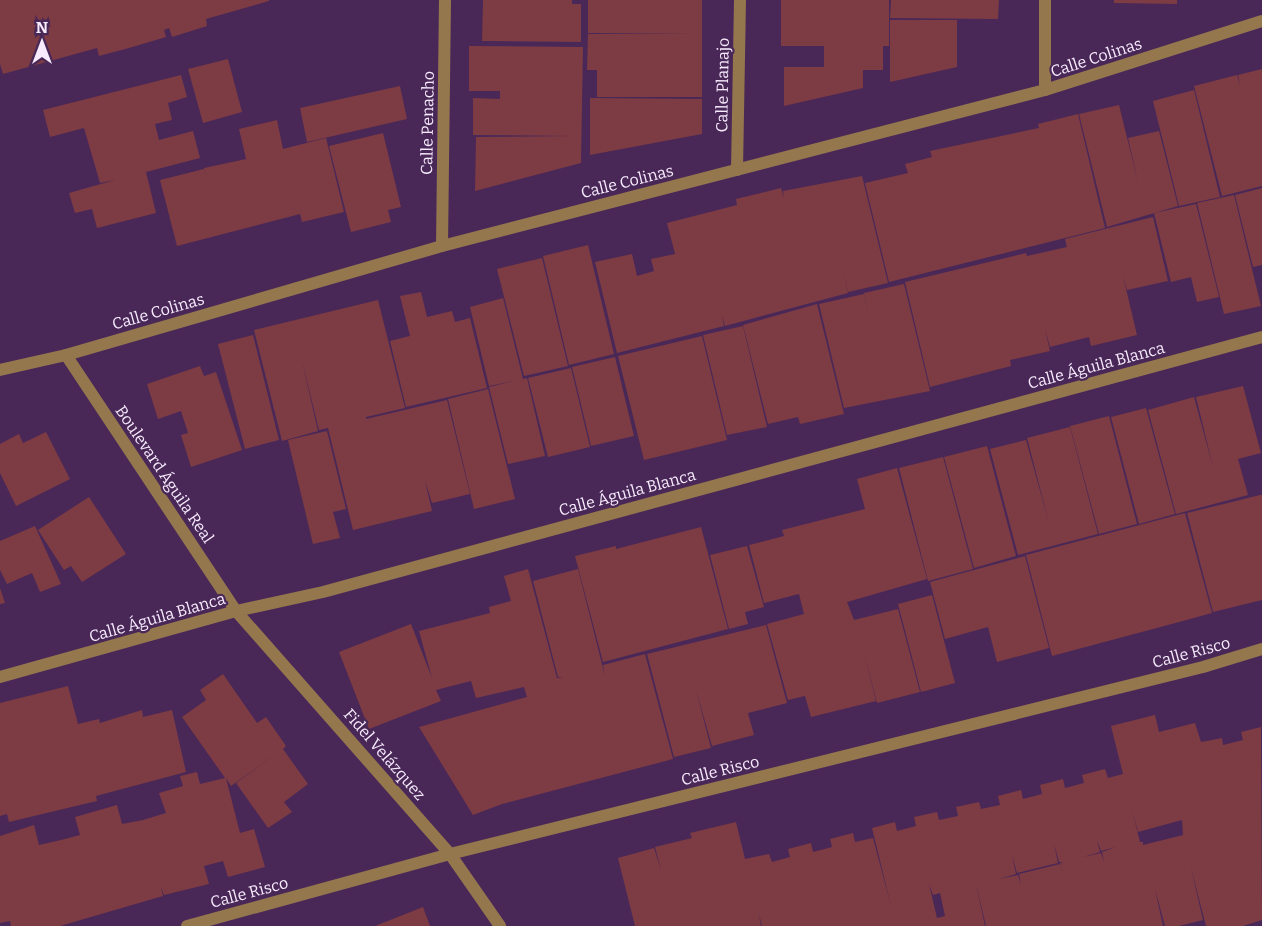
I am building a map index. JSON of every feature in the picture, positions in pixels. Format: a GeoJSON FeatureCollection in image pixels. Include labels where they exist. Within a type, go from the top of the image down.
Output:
{"type":"FeatureCollection","features":[{"type":"Feature","properties":{"kind":"street","name":"Calle Penacho"},"geometry":{"type":"LineString","coordinates":[[442,246],[445,0]]}},
{"type":"Feature","properties":{"kind":"street","name":"Calle Planajo"},"geometry":{"type":"LineString","coordinates":[[737,170],[740,0]]}},
{"type":"Feature","properties":{"kind":"street"},"geometry":{"type":"LineString","coordinates":[[1045,0],[1045,90]]}},
{"type":"Feature","properties":{"kind":"street","name":"Calle Colinas"},"geometry":{"type":"LineString","coordinates":[[0,370],[66,355],[442,246],[1045,90],[1262,21]]}},
{"type":"Feature","properties":{"kind":"street","name":"Calle Águila Blanca"},"geometry":{"type":"LineString","coordinates":[[0,677],[236,611],[323,592],[1262,337]]}},
{"type":"Feature","properties":{"kind":"street","name":"Boulevard Águila Real"},"geometry":{"type":"LineString","coordinates":[[66,355],[236,611]]}},
{"type":"Feature","properties":{"kind":"street","name":"Fidel Velázquez"},"geometry":{"type":"LineString","coordinates":[[236,611],[450,854],[500,926]]}},
{"type":"Feature","properties":{"kind":"street","name":"Calle Risco"},"geometry":{"type":"LineString","coordinates":[[187,926],[450,854],[1203,667],[1262,649]]}},
{"type":"Feature","properties":{"kind":"building"},"geometry":{"type":"Polygon","coordinates":[[[0,0],[269,1],[206,19],[207,26],[172,37],[169,28],[164,30],[166,37],[129,48],[99,56],[97,48],[3,74],[0,64],[0,0]]]}},
{"type":"Feature","properties":{"kind":"building"},"geometry":{"type":"Polygon","coordinates":[[[483,0],[572,0],[572,4],[581,4],[581,42],[482,41],[483,0]]]}},
{"type":"Feature","properties":{"kind":"building"},"geometry":{"type":"Polygon","coordinates":[[[588,0],[702,0],[702,97],[597,97],[597,70],[587,70],[588,34],[693,33],[588,33],[588,0]]]}},
{"type":"Feature","properties":{"kind":"building"},"geometry":{"type":"Polygon","coordinates":[[[781,0],[889,0],[889,46],[883,46],[883,70],[863,70],[863,88],[784,106],[784,67],[824,67],[824,46],[781,46],[781,0]]]}},
{"type":"Feature","properties":{"kind":"building"},"geometry":{"type":"Polygon","coordinates":[[[891,0],[999,0],[998,19],[890,18],[891,0]]]}},
{"type":"Feature","properties":{"kind":"building"},"geometry":{"type":"Polygon","coordinates":[[[1114,0],[1177,0],[1177,4],[1114,3],[1114,0]]]}},
{"type":"Feature","properties":{"kind":"building"},"geometry":{"type":"Polygon","coordinates":[[[890,20],[957,20],[957,67],[890,82],[890,20]]]}},
{"type":"Feature","properties":{"kind":"building"},"geometry":{"type":"Polygon","coordinates":[[[469,46],[583,47],[581,163],[475,191],[476,137],[573,136],[473,135],[473,98],[500,99],[500,91],[469,91],[469,46]]]}},
{"type":"Feature","properties":{"kind":"building"},"geometry":{"type":"Polygon","coordinates":[[[228,59],[242,112],[203,123],[188,69],[228,59]]]}},
{"type":"Feature","properties":{"kind":"building"},"geometry":{"type":"Polygon","coordinates":[[[1262,69],[1262,186],[1222,196],[1194,86],[1237,75],[1240,85],[1238,75],[1262,69]]]}},
{"type":"Feature","properties":{"kind":"building"},"geometry":{"type":"Polygon","coordinates":[[[181,75],[187,97],[168,103],[172,120],[155,124],[159,140],[193,131],[200,158],[146,172],[156,213],[97,228],[92,209],[75,213],[69,193],[115,180],[100,183],[84,128],[50,137],[43,110],[181,75]]]}},
{"type":"Feature","properties":{"kind":"building"},"geometry":{"type":"Polygon","coordinates":[[[400,86],[407,119],[307,142],[300,108],[400,86]]]}},
{"type":"Feature","properties":{"kind":"building"},"geometry":{"type":"Polygon","coordinates":[[[1194,90],[1220,197],[1179,206],[1153,101],[1194,90]]]}},
{"type":"Feature","properties":{"kind":"building"},"geometry":{"type":"Polygon","coordinates":[[[590,98],[702,99],[702,134],[590,155],[590,98]]]}},
{"type":"Feature","properties":{"kind":"building"},"geometry":{"type":"Polygon","coordinates":[[[1119,105],[1138,182],[1128,138],[1159,131],[1178,206],[1107,227],[1079,114],[1119,105]]]}},
{"type":"Feature","properties":{"kind":"building"},"geometry":{"type":"Polygon","coordinates":[[[1078,114],[1105,228],[889,282],[865,183],[908,173],[905,164],[932,157],[930,151],[1039,128],[1038,124],[1078,114]]]}},
{"type":"Feature","properties":{"kind":"building"},"geometry":{"type":"Polygon","coordinates":[[[277,120],[283,149],[326,138],[344,212],[302,222],[300,214],[177,246],[160,180],[204,169],[206,179],[204,168],[246,159],[239,129],[277,120]]]}},
{"type":"Feature","properties":{"kind":"building"},"geometry":{"type":"Polygon","coordinates":[[[383,133],[401,207],[388,210],[391,222],[351,232],[329,146],[383,133]]]}},
{"type":"Feature","properties":{"kind":"building"},"geometry":{"type":"Polygon","coordinates":[[[862,176],[888,283],[848,292],[843,272],[848,293],[725,326],[722,315],[724,326],[617,353],[595,262],[632,254],[637,276],[654,271],[651,259],[675,254],[667,223],[737,205],[736,199],[781,188],[784,198],[783,191],[862,176]]]}},
{"type":"Feature","properties":{"kind":"building"},"geometry":{"type":"Polygon","coordinates":[[[1262,188],[1262,265],[1253,267],[1235,195],[1262,188]]]}},
{"type":"Feature","properties":{"kind":"building"},"geometry":{"type":"Polygon","coordinates":[[[1234,195],[1261,306],[1224,314],[1197,203],[1234,195]]]}},
{"type":"Feature","properties":{"kind":"building"},"geometry":{"type":"Polygon","coordinates":[[[1196,204],[1219,297],[1197,302],[1191,277],[1171,282],[1154,213],[1196,204]]]}},
{"type":"Feature","properties":{"kind":"building"},"geometry":{"type":"Polygon","coordinates":[[[1153,217],[1168,281],[1127,290],[1123,276],[1137,335],[1091,346],[1089,337],[1050,347],[1045,329],[1050,351],[1010,360],[1011,366],[930,387],[905,282],[1026,253],[1027,256],[1067,247],[1065,239],[1153,217]]]}},
{"type":"Feature","properties":{"kind":"building"},"geometry":{"type":"Polygon","coordinates":[[[588,245],[614,354],[569,365],[543,256],[588,245]]]}},
{"type":"Feature","properties":{"kind":"building"},"geometry":{"type":"Polygon","coordinates":[[[542,258],[568,366],[524,376],[497,269],[542,258]]]}},
{"type":"Feature","properties":{"kind":"building"},"geometry":{"type":"Polygon","coordinates":[[[904,284],[930,391],[844,408],[819,304],[864,294],[868,314],[864,293],[904,284]]]}},
{"type":"Feature","properties":{"kind":"building"},"geometry":{"type":"Polygon","coordinates":[[[421,292],[427,317],[452,311],[455,322],[470,318],[487,388],[406,407],[390,341],[410,336],[400,296],[421,292]]]}},
{"type":"Feature","properties":{"kind":"building"},"geometry":{"type":"Polygon","coordinates":[[[503,298],[523,379],[527,378],[545,456],[508,464],[489,387],[513,381],[489,386],[470,307],[503,298]]]}},
{"type":"Feature","properties":{"kind":"building"},"geometry":{"type":"Polygon","coordinates":[[[378,300],[405,408],[366,417],[366,419],[447,400],[470,494],[432,503],[425,481],[432,511],[353,530],[328,428],[319,430],[302,361],[318,431],[282,441],[254,330],[378,300]]]}},
{"type":"Feature","properties":{"kind":"building"},"geometry":{"type":"Polygon","coordinates":[[[817,304],[844,414],[800,424],[798,417],[768,424],[743,325],[817,304]]]}},
{"type":"Feature","properties":{"kind":"building"},"geometry":{"type":"Polygon","coordinates":[[[743,326],[767,427],[727,435],[703,335],[743,326]]]}},
{"type":"Feature","properties":{"kind":"building"},"geometry":{"type":"Polygon","coordinates":[[[253,335],[279,440],[245,449],[218,344],[253,335]]]}},
{"type":"Feature","properties":{"kind":"building"},"geometry":{"type":"Polygon","coordinates":[[[702,336],[727,440],[644,460],[618,356],[702,336]]]}},
{"type":"Feature","properties":{"kind":"building"},"geometry":{"type":"Polygon","coordinates":[[[615,357],[634,436],[591,446],[572,367],[615,357]]]}},
{"type":"Feature","properties":{"kind":"building"},"geometry":{"type":"Polygon","coordinates":[[[200,366],[204,376],[216,372],[242,450],[191,467],[181,435],[188,433],[181,411],[158,419],[147,384],[200,366]]]}},
{"type":"Feature","properties":{"kind":"building"},"geometry":{"type":"Polygon","coordinates":[[[571,368],[590,447],[548,457],[528,378],[571,368]]]}},
{"type":"Feature","properties":{"kind":"building"},"geometry":{"type":"Polygon","coordinates":[[[1243,386],[1261,453],[1238,459],[1248,495],[1176,514],[1148,410],[1194,397],[1213,467],[1196,397],[1243,386]]]}},
{"type":"Feature","properties":{"kind":"building"},"geometry":{"type":"Polygon","coordinates":[[[488,389],[515,499],[474,509],[448,399],[488,389]]]}},
{"type":"Feature","properties":{"kind":"building"},"geometry":{"type":"Polygon","coordinates":[[[1146,408],[1175,514],[1139,524],[1111,417],[1146,408]]]}},
{"type":"Feature","properties":{"kind":"building"},"geometry":{"type":"Polygon","coordinates":[[[1109,416],[1137,524],[1099,534],[1070,426],[1109,416]]]}},
{"type":"Feature","properties":{"kind":"building"},"geometry":{"type":"Polygon","coordinates":[[[1070,427],[1098,534],[1018,555],[990,449],[1026,440],[1049,523],[1027,438],[1070,427]]]}},
{"type":"Feature","properties":{"kind":"building"},"geometry":{"type":"Polygon","coordinates":[[[327,431],[346,509],[333,512],[340,538],[313,544],[288,440],[327,431]]]}},
{"type":"Feature","properties":{"kind":"building"},"geometry":{"type":"Polygon","coordinates":[[[46,432],[70,479],[16,506],[0,473],[0,444],[19,434],[23,443],[46,432]]]}},
{"type":"Feature","properties":{"kind":"building"},"geometry":{"type":"Polygon","coordinates":[[[987,446],[1016,556],[974,568],[944,457],[987,446]]]}},
{"type":"Feature","properties":{"kind":"building"},"geometry":{"type":"Polygon","coordinates":[[[943,457],[973,569],[928,581],[899,468],[943,457]]]}},
{"type":"Feature","properties":{"kind":"building"},"geometry":{"type":"Polygon","coordinates":[[[897,468],[927,579],[847,602],[854,620],[898,609],[920,692],[877,703],[864,653],[876,701],[811,717],[805,696],[788,700],[767,624],[804,614],[799,594],[764,603],[749,545],[784,536],[782,530],[865,509],[857,479],[897,468]]]}},
{"type":"Feature","properties":{"kind":"building"},"geometry":{"type":"Polygon","coordinates":[[[1262,495],[1262,600],[1213,612],[1187,513],[1262,495]]]}},
{"type":"Feature","properties":{"kind":"building"},"geometry":{"type":"Polygon","coordinates":[[[89,497],[126,554],[82,582],[71,566],[64,570],[38,530],[89,497]]]}},
{"type":"Feature","properties":{"kind":"building"},"geometry":{"type":"Polygon","coordinates":[[[1185,513],[1212,613],[1052,656],[1026,555],[1185,513]]]}},
{"type":"Feature","properties":{"kind":"building"},"geometry":{"type":"Polygon","coordinates":[[[35,526],[61,584],[40,592],[32,573],[7,584],[0,570],[0,541],[35,526]]]}},
{"type":"Feature","properties":{"kind":"building"},"geometry":{"type":"Polygon","coordinates":[[[701,527],[728,629],[603,662],[575,556],[616,546],[616,549],[701,527]]]}},
{"type":"Feature","properties":{"kind":"building"},"geometry":{"type":"Polygon","coordinates":[[[747,546],[764,607],[745,612],[748,624],[729,629],[710,555],[747,546]]]}},
{"type":"Feature","properties":{"kind":"building"},"geometry":{"type":"Polygon","coordinates":[[[1025,556],[1049,648],[997,662],[988,627],[945,639],[930,582],[1025,556]]]}},
{"type":"Feature","properties":{"kind":"building"},"geometry":{"type":"Polygon","coordinates":[[[528,569],[557,678],[563,677],[558,677],[533,581],[578,569],[605,676],[603,665],[645,654],[673,759],[502,804],[473,815],[419,727],[527,697],[524,687],[476,698],[471,681],[436,690],[441,701],[369,729],[339,652],[411,624],[432,678],[419,631],[490,613],[489,607],[511,601],[504,576],[528,569]]]}},
{"type":"Feature","properties":{"kind":"building"},"geometry":{"type":"Polygon","coordinates":[[[0,588],[5,603],[0,604],[0,588]]]}},
{"type":"Feature","properties":{"kind":"building"},"geometry":{"type":"Polygon","coordinates":[[[932,595],[955,683],[921,692],[898,604],[932,595]]]}},
{"type":"Feature","properties":{"kind":"building"},"geometry":{"type":"Polygon","coordinates":[[[766,625],[787,703],[748,713],[754,735],[712,746],[696,690],[711,748],[674,757],[647,654],[766,625]]]}},
{"type":"Feature","properties":{"kind":"building"},"geometry":{"type":"Polygon","coordinates":[[[223,674],[257,723],[266,717],[286,746],[283,749],[308,784],[284,802],[292,812],[268,828],[236,783],[276,754],[231,786],[226,778],[240,833],[254,829],[265,867],[228,877],[223,861],[204,866],[209,884],[164,895],[161,887],[163,896],[60,926],[11,926],[10,921],[0,923],[0,836],[34,825],[39,845],[80,835],[75,817],[117,805],[122,824],[143,820],[166,813],[159,793],[183,786],[180,776],[197,772],[200,784],[225,778],[182,717],[206,700],[200,690],[223,674]]]}},
{"type":"Feature","properties":{"kind":"building"},"geometry":{"type":"Polygon","coordinates":[[[68,686],[78,724],[99,719],[100,723],[142,710],[143,717],[172,710],[186,772],[96,796],[97,801],[9,822],[7,814],[0,816],[0,703],[68,686]]]}},
{"type":"Feature","properties":{"kind":"building"},"geometry":{"type":"Polygon","coordinates":[[[1155,715],[1159,732],[1195,723],[1201,742],[1222,738],[1223,745],[1243,740],[1241,732],[1261,727],[1262,920],[1243,926],[1206,926],[1191,868],[1203,920],[1179,926],[1165,926],[1155,889],[1163,926],[986,926],[976,884],[985,926],[762,926],[759,914],[761,926],[635,926],[618,858],[654,848],[661,870],[655,847],[692,838],[690,833],[736,822],[745,859],[769,854],[772,862],[790,857],[788,849],[811,843],[813,852],[832,847],[830,839],[853,833],[855,842],[873,838],[891,906],[872,828],[895,822],[897,831],[916,826],[914,817],[937,812],[939,820],[958,816],[956,807],[979,802],[981,809],[1000,805],[998,796],[1021,790],[1023,799],[1042,794],[1040,785],[1063,779],[1065,788],[1084,783],[1082,775],[1105,769],[1108,778],[1123,774],[1111,726],[1155,715]],[[1132,810],[1140,842],[1143,842],[1143,845],[1183,835],[1182,820],[1138,832],[1132,810]],[[1097,840],[1100,852],[1083,857],[1101,853],[1104,862],[1102,852],[1116,847],[1101,851],[1097,840]],[[1054,844],[1058,863],[1017,873],[1012,855],[1016,874],[999,879],[1018,875],[1021,884],[1019,874],[1060,864],[1063,873],[1060,863],[1064,862],[1059,862],[1054,844]],[[929,884],[937,918],[945,916],[940,893],[933,895],[929,884]]]}},
{"type":"Feature","properties":{"kind":"building"},"geometry":{"type":"Polygon","coordinates":[[[423,907],[430,926],[375,926],[423,907]]]}}]}
